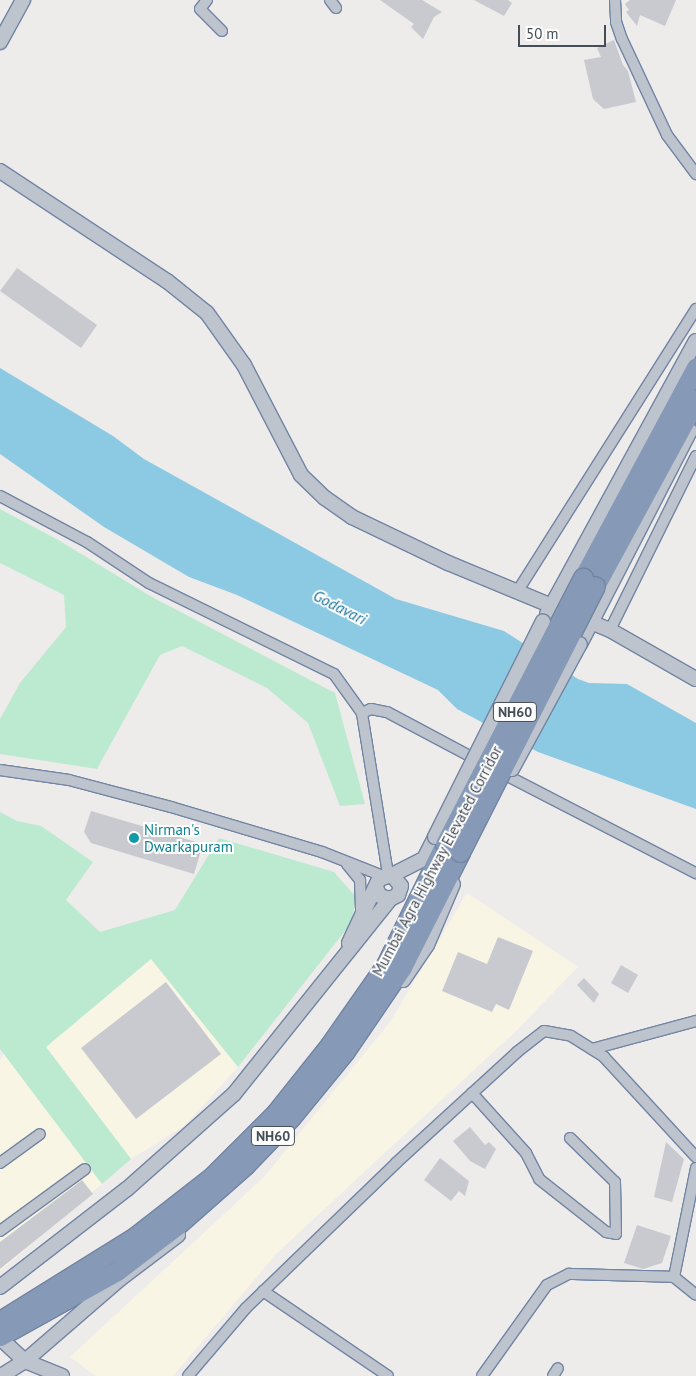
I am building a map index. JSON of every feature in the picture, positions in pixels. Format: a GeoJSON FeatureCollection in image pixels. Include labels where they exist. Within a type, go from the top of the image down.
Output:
{"type":"FeatureCollection","features":[{"type":"Feature","properties":{"kind":"highway","name":"Mumbai Agra Highway Elevated Corridor"},"geometry":{"type":"LineString","coordinates":[[0,1321],[135,1237],[212,1177],[276,1114],[330,1045],[386,965],[624,496],[696,367]]}},
{"type":"Feature","properties":{"kind":"highway","name":"Mumbai Agra Highway Elevated Corridor"},"geometry":{"type":"LineString","coordinates":[[0,1337],[117,1271],[176,1226],[251,1158],[291,1117],[345,1051],[402,967],[596,586],[696,400]]}},
{"type":"Feature","properties":{"kind":"street"},"geometry":{"type":"LineString","coordinates":[[0,42],[23,0]]}},
{"type":"Feature","properties":{"kind":"street"},"geometry":{"type":"LineString","coordinates":[[207,0],[200,9],[222,31]]}},
{"type":"Feature","properties":{"kind":"street"},"geometry":{"type":"LineString","coordinates":[[615,0],[616,22],[622,39],[667,135],[696,174]]}},
{"type":"Feature","properties":{"kind":"street"},"geometry":{"type":"LineString","coordinates":[[0,171],[166,281],[207,313],[244,365],[301,475],[325,498],[352,517],[517,592],[610,630],[696,679]]}},
{"type":"Feature","properties":{"kind":"street"},"geometry":{"type":"LineString","coordinates":[[517,592],[696,309]]}},
{"type":"Feature","properties":{"kind":"street"},"geometry":{"type":"LineString","coordinates":[[347,948],[360,915],[385,878],[424,859],[542,621],[696,341]]}},
{"type":"Feature","properties":{"kind":"street"},"geometry":{"type":"LineString","coordinates":[[1,1376],[25,1361],[120,1279],[165,1246],[252,1168],[307,1110],[366,1034],[427,945],[464,858],[580,644],[696,419]]}},
{"type":"Feature","properties":{"kind":"street"},"geometry":{"type":"LineString","coordinates":[[610,630],[692,472],[696,456]]}},
{"type":"Feature","properties":{"kind":"street"},"geometry":{"type":"LineString","coordinates":[[0,496],[87,542],[149,583],[334,674],[362,713],[385,878],[380,896],[390,899]]}},
{"type":"Feature","properties":{"kind":"street"},"geometry":{"type":"LineString","coordinates":[[362,713],[371,709],[387,712],[696,873]]}},
{"type":"Feature","properties":{"kind":"street"},"geometry":{"type":"LineString","coordinates":[[0,770],[69,780],[171,807],[343,860],[401,886],[398,895],[390,899],[347,948],[283,1036],[234,1094],[128,1189],[0,1287]]}},
{"type":"Feature","properties":{"kind":"street"},"geometry":{"type":"LineString","coordinates":[[343,860],[358,876],[362,896],[360,915]]}},
{"type":"Feature","properties":{"kind":"street"},"geometry":{"type":"LineString","coordinates":[[358,876],[385,878]]}},
{"type":"Feature","properties":{"kind":"street"},"geometry":{"type":"LineString","coordinates":[[592,1049],[696,1021]]}},
{"type":"Feature","properties":{"kind":"street"},"geometry":{"type":"LineString","coordinates":[[188,1376],[263,1291],[472,1093],[544,1031],[571,1036],[604,1057],[696,1156]]}},
{"type":"Feature","properties":{"kind":"street"},"geometry":{"type":"LineString","coordinates":[[472,1093],[526,1153],[539,1179],[606,1232],[616,1234],[615,1182],[570,1138]]}},
{"type":"Feature","properties":{"kind":"street"},"geometry":{"type":"LineString","coordinates":[[0,1163],[40,1134]]}},
{"type":"Feature","properties":{"kind":"street"},"geometry":{"type":"LineString","coordinates":[[674,1277],[696,1168]]}},
{"type":"Feature","properties":{"kind":"street"},"geometry":{"type":"LineString","coordinates":[[0,1231],[85,1169]]}},
{"type":"Feature","properties":{"kind":"street"},"geometry":{"type":"LineString","coordinates":[[482,1376],[547,1285],[569,1274],[674,1277],[696,1295]]}},
{"type":"Feature","properties":{"kind":"street"},"geometry":{"type":"LineString","coordinates":[[263,1291],[388,1376]]}},
{"type":"Feature","properties":{"kind":"street"},"geometry":{"type":"LineString","coordinates":[[0,1337],[25,1361],[62,1376]]}},
{"type":"Feature","properties":{"kind":"shaded area"},"geometry":{"type":"Polygon","coordinates":[[[467,893],[578,967],[516,1031],[277,1253],[173,1376],[96,1376],[70,1357],[264,1177],[390,1022],[467,893]]]}},
{"type":"Feature","properties":{"kind":"shaded area"},"geometry":{"type":"Polygon","coordinates":[[[151,959],[238,1067],[184,1126],[131,1159],[46,1047],[151,959]]]}},
{"type":"Feature","properties":{"kind":"shaded area"},"geometry":{"type":"Polygon","coordinates":[[[4,1054],[102,1184],[0,1271],[0,1060],[4,1054]]]}},
{"type":"Feature","properties":{"kind":"green space"},"geometry":{"type":"Polygon","coordinates":[[[0,509],[60,541],[152,597],[335,693],[365,804],[340,806],[308,723],[267,688],[182,646],[160,655],[97,769],[0,754],[0,719],[20,683],[66,627],[64,595],[0,563],[0,509]]]}},
{"type":"Feature","properties":{"kind":"green space"},"geometry":{"type":"Polygon","coordinates":[[[0,812],[17,821],[41,826],[93,862],[66,900],[100,932],[175,910],[219,838],[334,872],[356,897],[352,922],[238,1067],[151,959],[46,1047],[131,1159],[102,1184],[0,1049],[0,812]]]}},
{"type":"Feature","properties":{"kind":"water","name":"Godavari"},"geometry":{"type":"Polygon","coordinates":[[[0,368],[113,436],[144,459],[396,599],[504,631],[578,679],[589,683],[627,684],[696,723],[696,809],[538,752],[457,709],[438,690],[237,595],[189,577],[104,527],[0,454],[0,368]]]}},
{"type":"Feature","properties":{"kind":"building"},"geometry":{"type":"Polygon","coordinates":[[[380,0],[422,0],[442,12],[434,17],[423,39],[411,27],[414,24],[380,0]]]}},
{"type":"Feature","properties":{"kind":"building"},"geometry":{"type":"Polygon","coordinates":[[[474,0],[508,0],[512,3],[504,16],[474,0]]]}},
{"type":"Feature","properties":{"kind":"building"},"geometry":{"type":"Polygon","coordinates":[[[630,0],[676,0],[665,26],[640,15],[637,26],[626,12],[629,10],[625,4],[630,0]]]}},
{"type":"Feature","properties":{"kind":"building"},"geometry":{"type":"Polygon","coordinates":[[[614,40],[623,65],[628,71],[636,102],[604,109],[593,99],[584,60],[601,57],[597,48],[614,40]]]}},
{"type":"Feature","properties":{"kind":"building"},"geometry":{"type":"Polygon","coordinates":[[[17,268],[97,325],[81,348],[0,291],[17,268]]]}},
{"type":"Feature","properties":{"kind":"building","name":"Nirman's Dwarkapuram"},"geometry":{"type":"Polygon","coordinates":[[[91,811],[203,844],[194,874],[91,843],[84,832],[91,811]]]}},
{"type":"Feature","properties":{"kind":"building"},"geometry":{"type":"Polygon","coordinates":[[[498,937],[533,951],[509,1010],[496,1004],[492,1012],[442,991],[458,952],[487,964],[498,937]]]}},
{"type":"Feature","properties":{"kind":"building"},"geometry":{"type":"Polygon","coordinates":[[[621,965],[638,975],[628,993],[611,983],[621,965]]]}},
{"type":"Feature","properties":{"kind":"building"},"geometry":{"type":"Polygon","coordinates":[[[584,978],[599,994],[594,1003],[577,985],[584,978]]]}},
{"type":"Feature","properties":{"kind":"building"},"geometry":{"type":"Polygon","coordinates":[[[166,982],[221,1054],[136,1119],[81,1048],[166,982]]]}},
{"type":"Feature","properties":{"kind":"building"},"geometry":{"type":"Polygon","coordinates":[[[470,1127],[485,1145],[489,1142],[496,1149],[485,1169],[470,1161],[453,1141],[470,1127]]]}},
{"type":"Feature","properties":{"kind":"building"},"geometry":{"type":"Polygon","coordinates":[[[666,1142],[684,1159],[672,1202],[654,1197],[666,1142]]]}},
{"type":"Feature","properties":{"kind":"building"},"geometry":{"type":"Polygon","coordinates":[[[440,1158],[469,1181],[465,1196],[459,1191],[451,1201],[424,1180],[440,1158]]]}},
{"type":"Feature","properties":{"kind":"building"},"geometry":{"type":"Polygon","coordinates":[[[82,1180],[93,1194],[0,1269],[0,1242],[82,1180]]]}},
{"type":"Feature","properties":{"kind":"building"},"geometry":{"type":"Polygon","coordinates":[[[637,1225],[671,1236],[662,1263],[643,1269],[624,1263],[637,1225]]]}},
{"type":"Feature","properties":{"kind":"place","name":"Nirman's Dwarkapuram"},"geometry":{"type":"Point","coordinates":[134,838]}}]}
